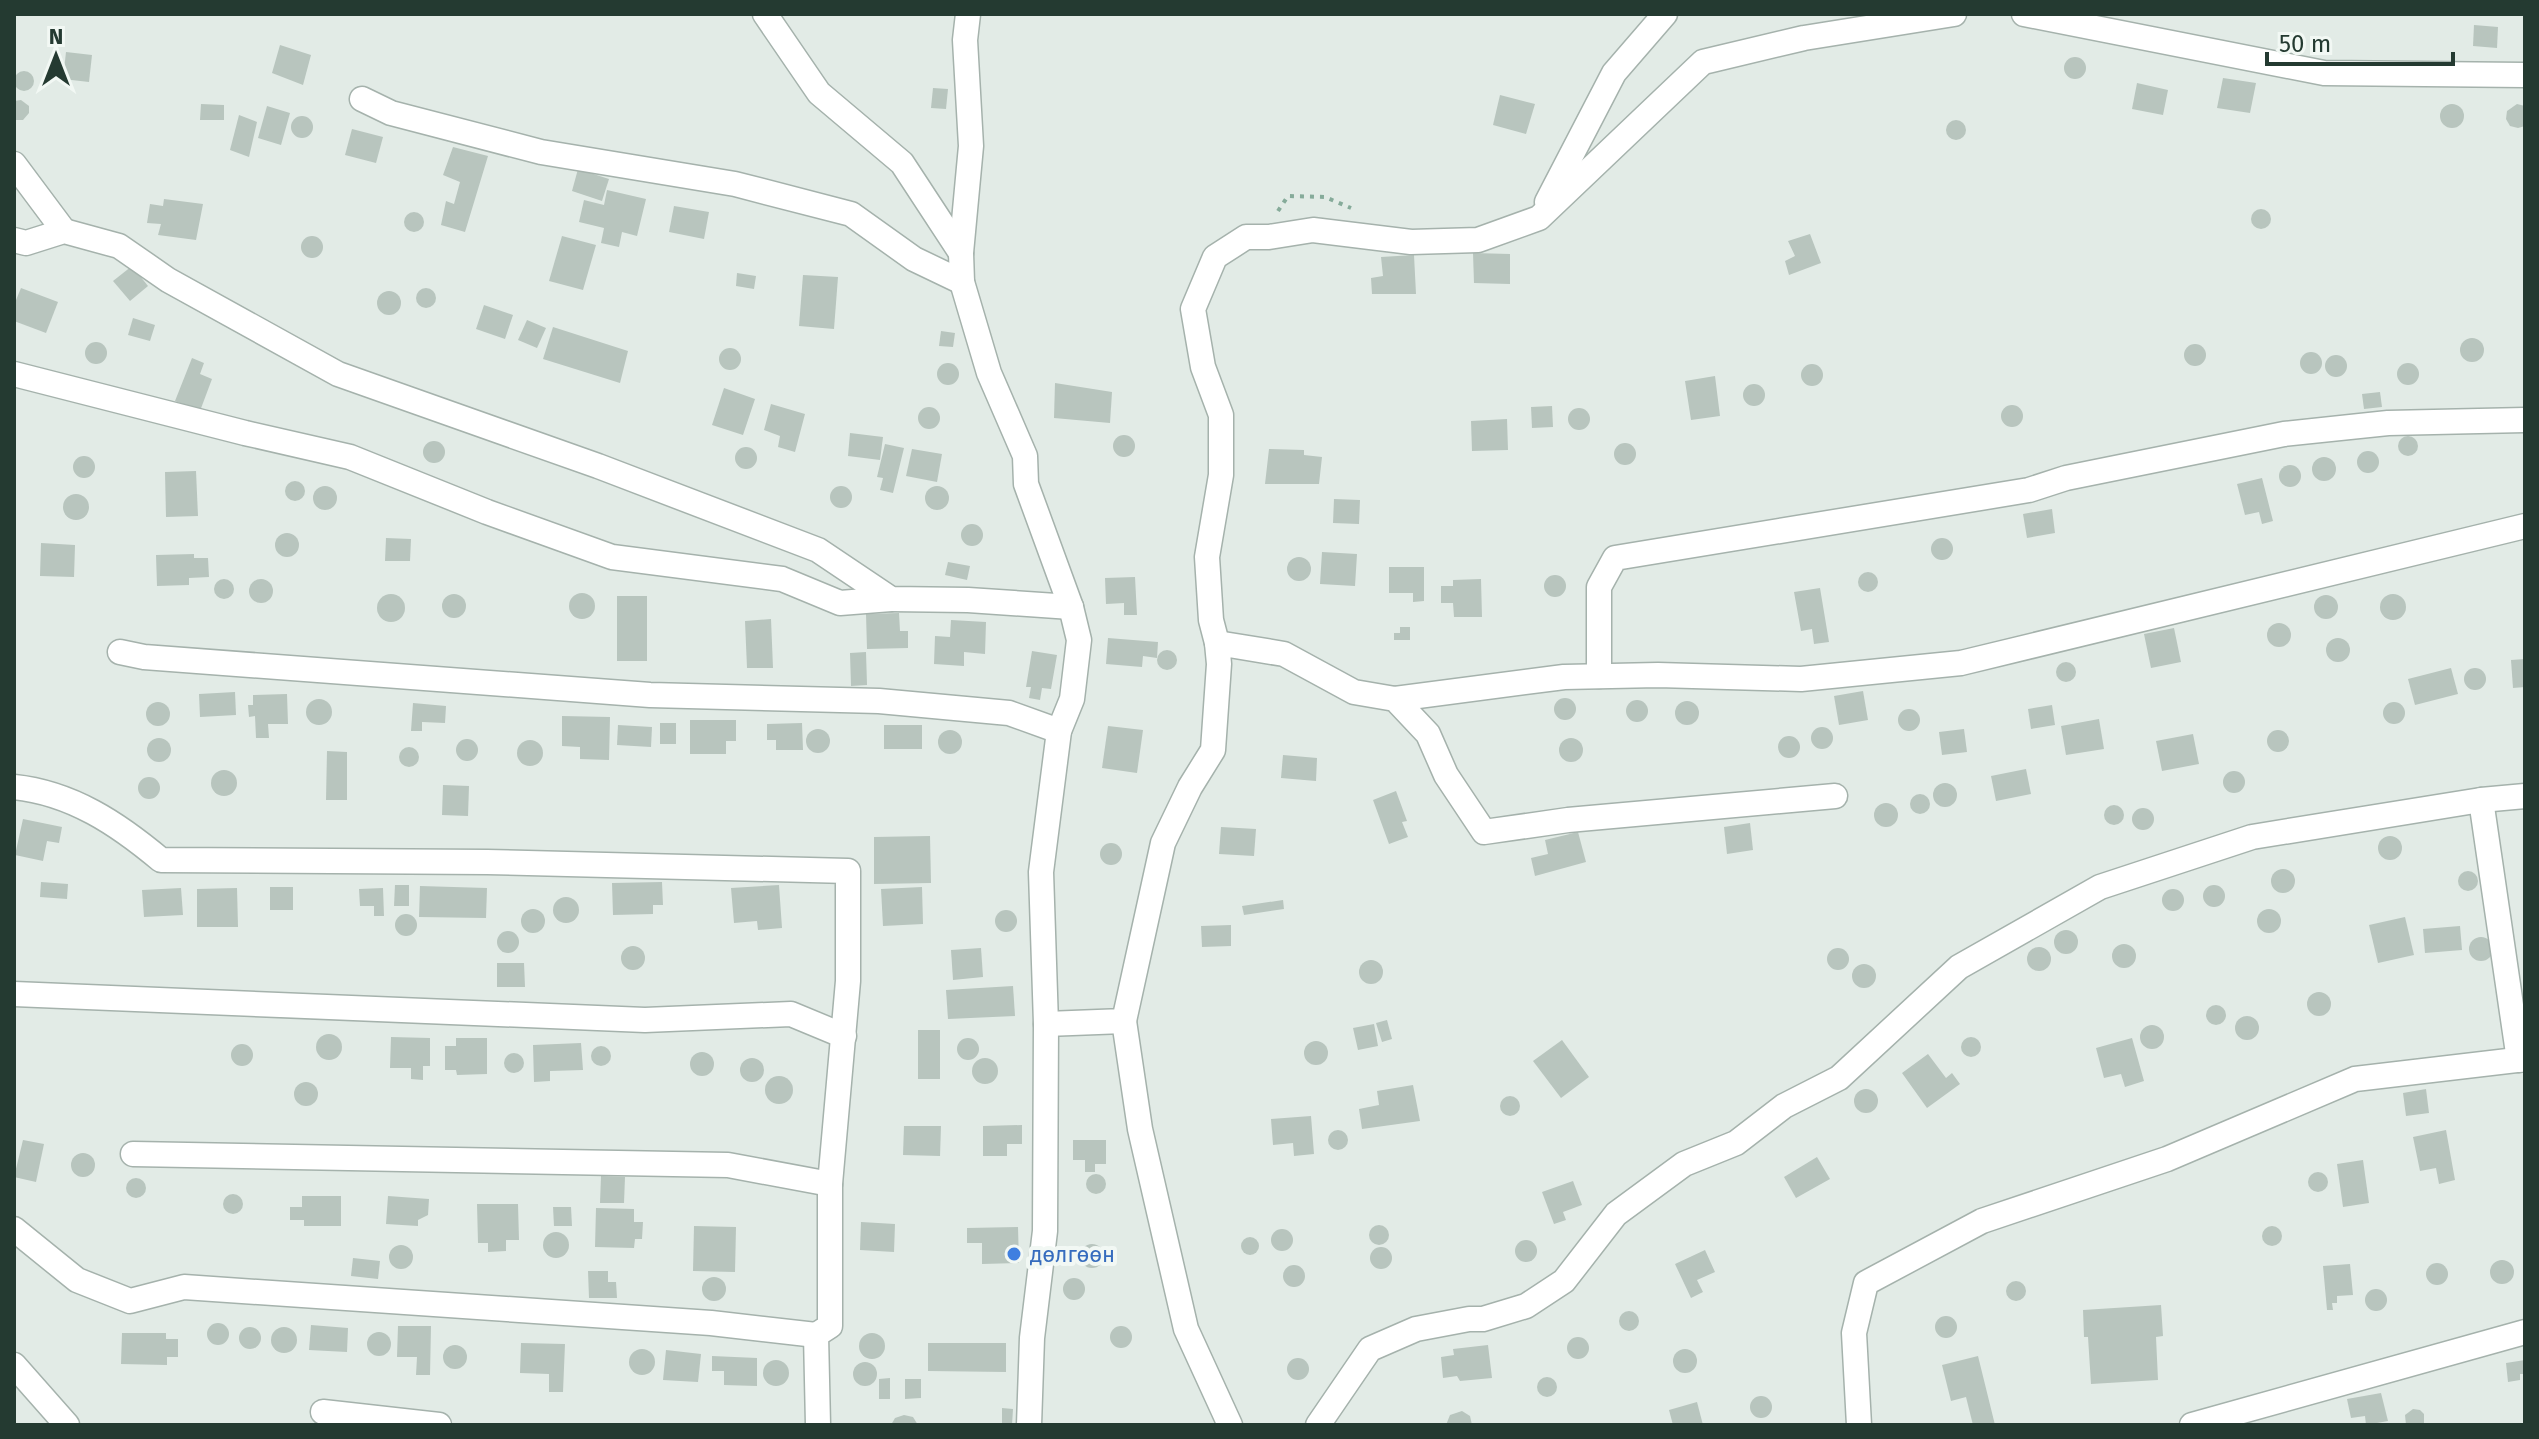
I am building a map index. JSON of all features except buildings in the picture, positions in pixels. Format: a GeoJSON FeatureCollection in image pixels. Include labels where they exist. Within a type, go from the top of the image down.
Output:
{"type":"FeatureCollection","features":[{"type":"Feature","properties":{"kind":"street"},"geometry":{"type":"LineString","coordinates":[[765,14],[819,93],[902,163],[961,253]]}},
{"type":"Feature","properties":{"kind":"street"},"geometry":{"type":"LineString","coordinates":[[968,14],[965,40],[971,146],[961,253],[962,282],[989,373],[1025,456],[1026,484],[1071,607],[1079,640],[1072,699],[1059,731],[1041,872],[1046,1024],[1045,1231],[1032,1338],[1029,1425]]}},
{"type":"Feature","properties":{"kind":"street"},"geometry":{"type":"LineString","coordinates":[[1539,218],[1614,73],[1665,14]]}},
{"type":"Feature","properties":{"kind":"street"},"geometry":{"type":"LineString","coordinates":[[1230,1425],[1186,1329],[1140,1129],[1124,1021],[1163,843],[1190,787],[1213,750],[1219,664],[1211,620],[1207,557],[1221,475],[1221,415],[1203,367],[1193,309],[1215,257],[1246,237],[1313,230],[1411,242],[1478,240],[1539,218],[1703,62],[1804,38],[1954,14]]}},
{"type":"Feature","properties":{"kind":"street"},"geometry":{"type":"LineString","coordinates":[[2024,14],[2324,73],[2525,75]]}},
{"type":"Feature","properties":{"kind":"street"},"geometry":{"type":"LineString","coordinates":[[362,99],[391,113],[541,152],[735,184],[851,214],[914,259],[962,282]]}},
{"type":"Feature","properties":{"kind":"street"},"geometry":{"type":"LineString","coordinates":[[14,164],[64,231]]}},
{"type":"Feature","properties":{"kind":"street"},"geometry":{"type":"LineString","coordinates":[[14,240],[26,243],[64,231],[119,246],[168,280],[338,374],[598,466],[818,550],[891,599]]}},
{"type":"Feature","properties":{"kind":"street"},"geometry":{"type":"LineString","coordinates":[[14,374],[350,457],[487,512],[612,557],[782,579],[840,603],[891,599],[968,600],[1071,607]]}},
{"type":"Feature","properties":{"kind":"street"},"geometry":{"type":"LineString","coordinates":[[1599,676],[1599,587],[1615,558],[2029,490],[2066,478],[2284,434],[2388,423],[2525,420]]}},
{"type":"Feature","properties":{"kind":"street"},"geometry":{"type":"LineString","coordinates":[[1217,643],[1284,654],[1354,692],[1395,699],[1564,677],[1658,675],[1801,679],[1961,663],[2525,526]]}},
{"type":"Feature","properties":{"kind":"street"},"geometry":{"type":"LineString","coordinates":[[120,652],[144,657],[650,695],[879,701],[1009,713],[1059,731]]}},
{"type":"Feature","properties":{"kind":"street"},"geometry":{"type":"LineString","coordinates":[[1395,699],[1428,734],[1446,775],[1484,832],[1568,820],[1835,796]]}},
{"type":"Feature","properties":{"kind":"street"},"geometry":{"type":"LineString","coordinates":[[14,787],[77,802],[124,829],[161,860],[487,862],[848,871],[848,981],[830,1184],[830,1326],[816,1335],[696,1322],[184,1287],[130,1301],[77,1280],[14,1229]]}},
{"type":"Feature","properties":{"kind":"street"},"geometry":{"type":"LineString","coordinates":[[1318,1425],[1370,1349],[1416,1329],[1483,1319],[1526,1306],[1564,1281],[1616,1214],[1684,1164],[1736,1143],[1784,1106],[1839,1078],[1959,967],[2100,887],[2252,837],[2481,800],[2525,796]]}},
{"type":"Feature","properties":{"kind":"street"},"geometry":{"type":"LineString","coordinates":[[1859,1425],[1854,1333],[1866,1283],[1982,1221],[2167,1159],[2355,1079],[2522,1059],[2481,800]]}},
{"type":"Feature","properties":{"kind":"street"},"geometry":{"type":"LineString","coordinates":[[14,994],[645,1020],[791,1014],[844,1036]]}},
{"type":"Feature","properties":{"kind":"street"},"geometry":{"type":"LineString","coordinates":[[1046,1024],[1124,1021]]}},
{"type":"Feature","properties":{"kind":"street"},"geometry":{"type":"LineString","coordinates":[[133,1154],[728,1165],[830,1184]]}},
{"type":"Feature","properties":{"kind":"street"},"geometry":{"type":"LineString","coordinates":[[2192,1425],[2525,1332]]}},
{"type":"Feature","properties":{"kind":"street"},"geometry":{"type":"LineString","coordinates":[[816,1335],[818,1425]]}},
{"type":"Feature","properties":{"kind":"street"},"geometry":{"type":"LineString","coordinates":[[14,1365],[67,1425]]}},
{"type":"Feature","properties":{"kind":"street"},"geometry":{"type":"LineString","coordinates":[[323,1412],[439,1425]]}},
{"type":"Feature","properties":{"kind":"place","name":"дөлгөөн"},"geometry":{"type":"Point","coordinates":[1014,1254]}}]}
